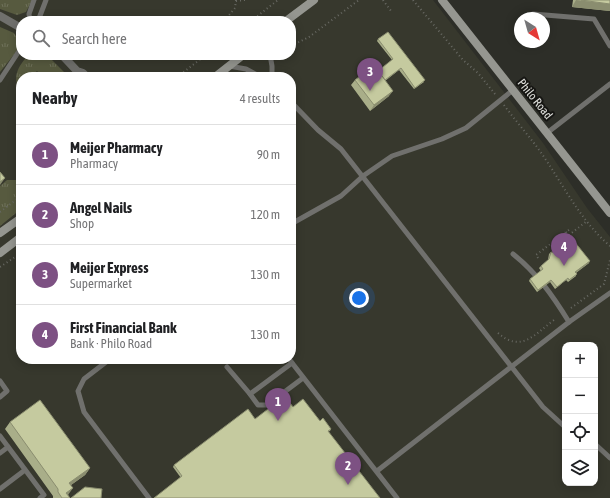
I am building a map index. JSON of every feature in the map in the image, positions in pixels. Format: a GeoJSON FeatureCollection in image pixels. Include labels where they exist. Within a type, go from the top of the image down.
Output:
{"type":"FeatureCollection","features":[{"type":"Feature","properties":{"kind":"main road"},"geometry":{"type":"LineString","coordinates":[[293,16],[314,0]]}},
{"type":"Feature","properties":{"kind":"main road","name":"Philo Road"},"geometry":{"type":"LineString","coordinates":[[442,0],[610,213]]}},
{"type":"Feature","properties":{"kind":"main road"},"geometry":{"type":"LineString","coordinates":[[221,72],[237,60]]}},
{"type":"Feature","properties":{"kind":"main road"},"geometry":{"type":"LineString","coordinates":[[0,232],[16,221]]}},
{"type":"Feature","properties":{"kind":"main road"},"geometry":{"type":"LineString","coordinates":[[0,253],[16,241]]}},
{"type":"Feature","properties":{"kind":"street"},"geometry":{"type":"LineString","coordinates":[[0,16],[16,25]]}},
{"type":"Feature","properties":{"kind":"street"},"geometry":{"type":"LineString","coordinates":[[66,60],[75,72]]}},
{"type":"Feature","properties":{"kind":"lane"},"geometry":{"type":"LineString","coordinates":[[29,16],[34,0]]}},
{"type":"Feature","properties":{"kind":"lane"},"geometry":{"type":"LineString","coordinates":[[40,16],[46,0]]}},
{"type":"Feature","properties":{"kind":"lane"},"geometry":{"type":"LineString","coordinates":[[550,15],[594,19],[610,46]]}},
{"type":"Feature","properties":{"kind":"lane"},"geometry":{"type":"LineString","coordinates":[[0,80],[16,56]]}},
{"type":"Feature","properties":{"kind":"lane"},"geometry":{"type":"LineString","coordinates":[[271,60],[272,72]]}},
{"type":"Feature","properties":{"kind":"lane"},"geometry":{"type":"LineString","coordinates":[[229,66],[246,69],[252,72]]}},
{"type":"Feature","properties":{"kind":"lane"},"geometry":{"type":"LineString","coordinates":[[547,133],[610,84]]}},
{"type":"Feature","properties":{"kind":"lane"},"geometry":{"type":"LineString","coordinates":[[296,221],[341,196],[363,176],[392,156],[436,142],[466,128],[513,90]]}},
{"type":"Feature","properties":{"kind":"lane"},"geometry":{"type":"LineString","coordinates":[[296,107],[318,130],[341,149],[543,407],[562,424]]}},
{"type":"Feature","properties":{"kind":"lane"},"geometry":{"type":"LineString","coordinates":[[513,254],[529,267],[557,302],[569,322]]}},
{"type":"Feature","properties":{"kind":"lane"},"geometry":{"type":"LineString","coordinates":[[377,471],[512,368],[569,322],[610,293]]}},
{"type":"Feature","properties":{"kind":"lane"},"geometry":{"type":"LineString","coordinates":[[104,364],[84,380],[78,391],[84,412],[149,498]]}},
{"type":"Feature","properties":{"kind":"lane"},"geometry":{"type":"LineString","coordinates":[[250,394],[286,364]]}},
{"type":"Feature","properties":{"kind":"lane"},"geometry":{"type":"LineString","coordinates":[[292,364],[397,498]]}},
{"type":"Feature","properties":{"kind":"lane"},"geometry":{"type":"LineString","coordinates":[[227,367],[258,405],[267,405],[303,378]]}},
{"type":"Feature","properties":{"kind":"lane"},"geometry":{"type":"LineString","coordinates":[[0,381],[7,391],[0,397]]}},
{"type":"Feature","properties":{"kind":"lane"},"geometry":{"type":"LineString","coordinates":[[0,436],[44,495],[40,498]]}},
{"type":"Feature","properties":{"kind":"lane"},"geometry":{"type":"LineString","coordinates":[[0,453],[8,447]]}},
{"type":"Feature","properties":{"kind":"lane"},"geometry":{"type":"LineString","coordinates":[[598,447],[610,458]]}},
{"type":"Feature","properties":{"kind":"lane"},"geometry":{"type":"LineString","coordinates":[[0,488],[25,470]]}},
{"type":"Feature","properties":{"kind":"path"},"geometry":{"type":"LineString","coordinates":[[228,16],[235,8],[236,0],[245,0]]}},
{"type":"Feature","properties":{"kind":"path"},"geometry":{"type":"LineString","coordinates":[[257,16],[278,0]]}},
{"type":"Feature","properties":{"kind":"path"},"geometry":{"type":"LineString","coordinates":[[296,44],[309,37],[360,0]]}},
{"type":"Feature","properties":{"kind":"path"},"geometry":{"type":"LineString","coordinates":[[383,0],[391,11]]}},
{"type":"Feature","properties":{"kind":"path"},"geometry":{"type":"LineString","coordinates":[[413,0],[463,60],[490,87]]}},
{"type":"Feature","properties":{"kind":"path"},"geometry":{"type":"LineString","coordinates":[[184,72],[199,60]]}},
{"type":"Feature","properties":{"kind":"path"},"geometry":{"type":"LineString","coordinates":[[510,113],[544,156],[572,203],[610,246]]}},
{"type":"Feature","properties":{"kind":"path"},"geometry":{"type":"LineString","coordinates":[[0,212],[16,200]]}},
{"type":"Feature","properties":{"kind":"path"},"geometry":{"type":"LineString","coordinates":[[566,232],[568,235],[587,221]]}},
{"type":"Feature","properties":{"kind":"path"},"geometry":{"type":"LineString","coordinates":[[538,258],[536,255],[570,229]]}},
{"type":"Feature","properties":{"kind":"path"},"geometry":{"type":"LineString","coordinates":[[0,267],[16,256]]}},
{"type":"Feature","properties":{"kind":"path"},"geometry":{"type":"LineString","coordinates":[[571,308],[604,284],[610,260]]}},
{"type":"Feature","properties":{"kind":"path"},"geometry":{"type":"LineString","coordinates":[[498,333],[507,341],[526,341],[554,320]]}},
{"type":"Feature","properties":{"kind":"shaded area"},"geometry":{"type":"Polygon","coordinates":[[[0,0],[433,0],[543,143],[587,208],[610,237],[610,498],[0,498],[0,0]]]}},
{"type":"Feature","properties":{"kind":"green space"},"geometry":{"type":"Polygon","coordinates":[[[0,0],[32,0],[26,12],[17,15],[0,9],[0,0]]]}},
{"type":"Feature","properties":{"kind":"green space"},"geometry":{"type":"Polygon","coordinates":[[[0,27],[14,33],[16,36],[16,52],[0,72],[0,27]]]}},
{"type":"Feature","properties":{"kind":"green space"},"geometry":{"type":"Polygon","coordinates":[[[24,60],[52,60],[64,72],[17,72],[24,60]]]}},
{"type":"Feature","properties":{"kind":"green space"},"geometry":{"type":"Polygon","coordinates":[[[7,180],[16,180],[16,213],[0,226],[0,186],[7,180]]]}},
{"type":"Feature","properties":{"kind":"building"},"geometry":{"type":"Polygon","coordinates":[[[581,0],[610,0],[610,4],[581,0]]]}},
{"type":"Feature","properties":{"kind":"building"},"geometry":{"type":"Polygon","coordinates":[[[388,32],[425,80],[415,88],[401,68],[385,80],[378,71],[393,59],[378,39],[388,32]]]}},
{"type":"Feature","properties":{"kind":"building"},"geometry":{"type":"Polygon","coordinates":[[[374,65],[393,91],[374,105],[355,80],[374,65]]]}},
{"type":"Feature","properties":{"kind":"building"},"geometry":{"type":"Polygon","coordinates":[[[0,172],[5,178],[0,182],[0,172]]]}},
{"type":"Feature","properties":{"kind":"building"},"geometry":{"type":"Polygon","coordinates":[[[574,241],[590,261],[575,272],[577,274],[569,280],[568,278],[557,287],[551,280],[538,290],[530,279],[543,269],[541,266],[549,259],[551,252],[558,253],[574,241]]]}},
{"type":"Feature","properties":{"kind":"building"},"geometry":{"type":"Polygon","coordinates":[[[285,396],[293,407],[303,399],[320,421],[323,418],[331,429],[328,431],[380,498],[154,498],[182,476],[174,465],[248,409],[255,419],[285,396]]]}},
{"type":"Feature","properties":{"kind":"building"},"geometry":{"type":"Polygon","coordinates":[[[40,400],[90,468],[69,483],[73,488],[66,493],[70,498],[62,498],[58,492],[58,489],[10,422],[40,400]]]}},
{"type":"Feature","properties":{"kind":"building"},"geometry":{"type":"Polygon","coordinates":[[[85,487],[102,489],[101,498],[71,498],[85,487]]]}},
{"type":"Feature","properties":{"kind":"place","name":"Meijer Express"},"geometry":{"type":"Point","coordinates":[370,91]}},
{"type":"Feature","properties":{"kind":"place","name":"First Financial Bank"},"geometry":{"type":"Point","coordinates":[564,266]}},
{"type":"Feature","properties":{"kind":"place","name":"Meijer Pharmacy"},"geometry":{"type":"Point","coordinates":[278,421]}},
{"type":"Feature","properties":{"kind":"place","name":"Angel Nails"},"geometry":{"type":"Point","coordinates":[348,485]}}]}
